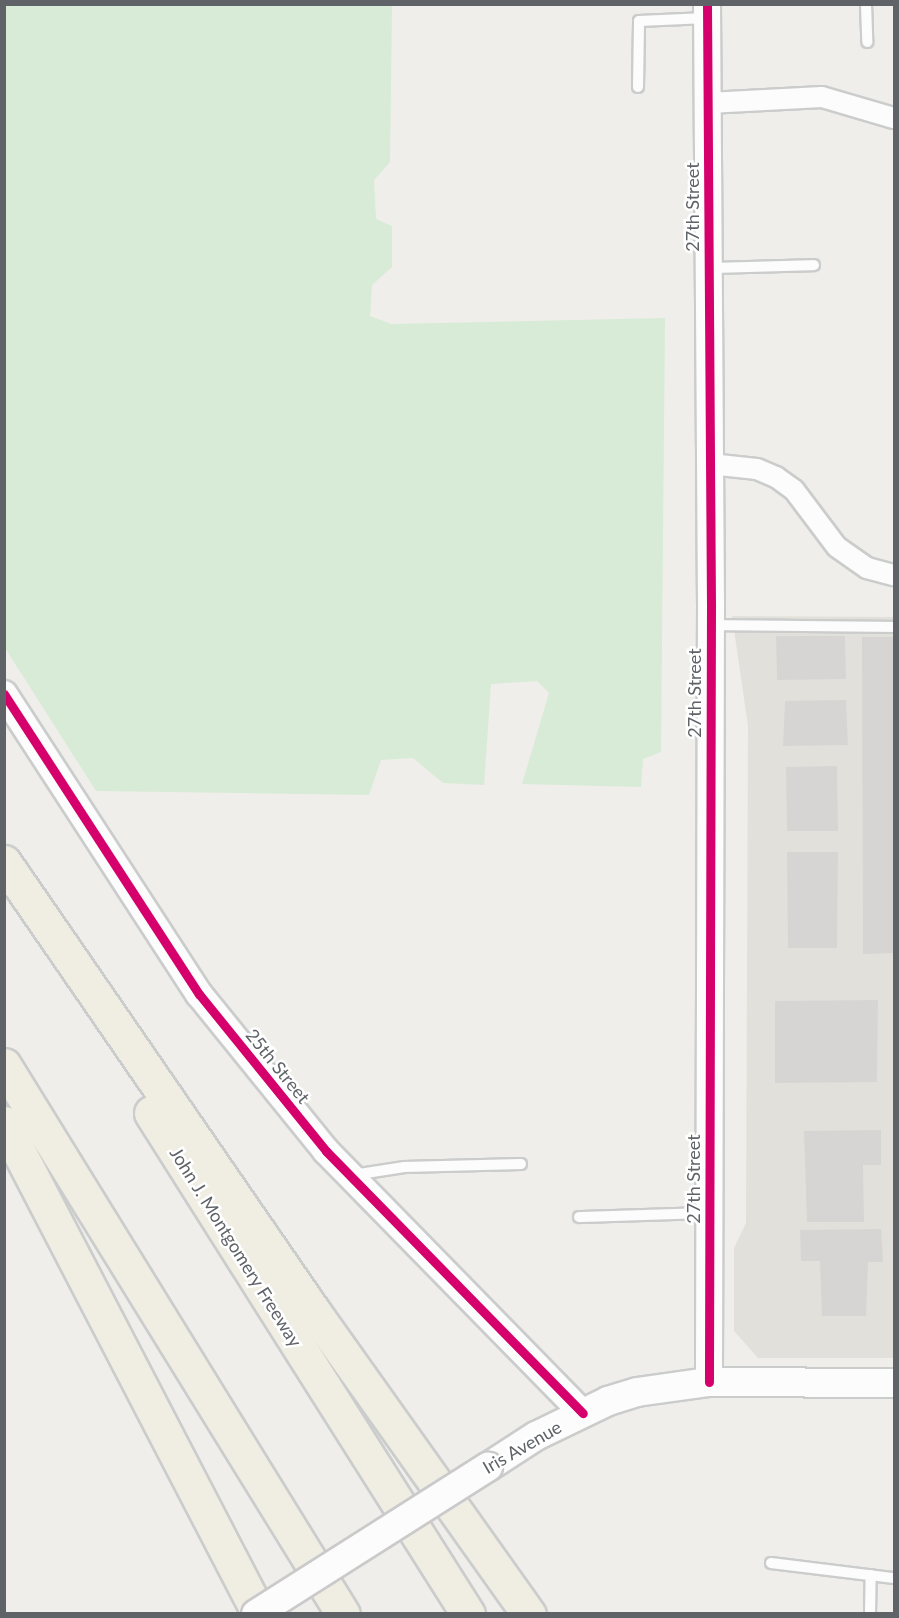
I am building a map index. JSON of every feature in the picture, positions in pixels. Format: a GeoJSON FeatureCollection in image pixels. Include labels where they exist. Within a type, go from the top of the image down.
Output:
{"type":"FeatureCollection","features":[{"type":"Feature","properties":{"kind":"highway"},"geometry":{"type":"LineString","coordinates":[[4,862],[314,1312],[529,1614]]}},
{"type":"Feature","properties":{"kind":"highway","name":"John J. Montgomery Freeway"},"geometry":{"type":"LineString","coordinates":[[4,881],[468,1614]]}},
{"type":"Feature","properties":{"kind":"highway"},"geometry":{"type":"LineString","coordinates":[[4,1065],[343,1614]]}},
{"type":"Feature","properties":{"kind":"highway"},"geometry":{"type":"LineString","coordinates":[[4,1123],[257,1614]]}},
{"type":"Feature","properties":{"kind":"main road","name":"Iris Avenue"},"geometry":{"type":"LineString","coordinates":[[257,1614],[536,1436],[583,1413],[637,1392],[709,1382],[894,1383]]}},
{"type":"Feature","properties":{"kind":"street","name":"27th Street"},"geometry":{"type":"LineString","coordinates":[[707,11],[711,625],[709,1382]]}},
{"type":"Feature","properties":{"kind":"street"},"geometry":{"type":"LineString","coordinates":[[708,103],[822,97],[894,118]]}},
{"type":"Feature","properties":{"kind":"street"},"geometry":{"type":"LineString","coordinates":[[710,464],[757,469],[776,477],[794,490],[837,547],[867,568],[894,575]]}},
{"type":"Feature","properties":{"kind":"street","name":"25th Street"},"geometry":{"type":"LineString","coordinates":[[4,694],[199,994],[326,1151],[583,1413]]}},
{"type":"Feature","properties":{"kind":"lane"},"geometry":{"type":"LineString","coordinates":[[866,4],[867,42]]}},
{"type":"Feature","properties":{"kind":"lane"},"geometry":{"type":"LineString","coordinates":[[638,87],[639,21],[707,11]]}},
{"type":"Feature","properties":{"kind":"lane"},"geometry":{"type":"LineString","coordinates":[[709,268],[814,266]]}},
{"type":"Feature","properties":{"kind":"lane"},"geometry":{"type":"LineString","coordinates":[[711,625],[894,627]]}},
{"type":"Feature","properties":{"kind":"lane"},"geometry":{"type":"LineString","coordinates":[[350,1175],[404,1167],[521,1164]]}},
{"type":"Feature","properties":{"kind":"lane"},"geometry":{"type":"LineString","coordinates":[[579,1217],[709,1213]]}},
{"type":"Feature","properties":{"kind":"lane"},"geometry":{"type":"LineString","coordinates":[[771,1563],[894,1578]]}},
{"type":"Feature","properties":{"kind":"lane"},"geometry":{"type":"LineString","coordinates":[[870,1614],[871,1575]]}},
{"type":"Feature","properties":{"kind":"shaded area"},"geometry":{"type":"Polygon","coordinates":[[[732,616],[894,617],[894,1358],[758,1358],[734,1331],[734,1248],[746,1223],[748,726],[732,616]]]}},
{"type":"Feature","properties":{"kind":"green space"},"geometry":{"type":"Polygon","coordinates":[[[5,4],[392,5],[390,162],[374,180],[376,219],[392,226],[392,267],[372,285],[370,316],[391,324],[665,318],[661,752],[643,759],[641,787],[522,784],[549,693],[537,681],[491,684],[484,785],[443,783],[413,758],[381,760],[369,795],[96,791],[5,648],[5,4]]]}},
{"type":"Feature","properties":{"kind":"building"},"geometry":{"type":"Polygon","coordinates":[[[776,636],[845,636],[846,679],[777,680],[776,636]]]}},
{"type":"Feature","properties":{"kind":"building"},"geometry":{"type":"Polygon","coordinates":[[[862,637],[894,637],[894,953],[863,954],[862,637]]]}},
{"type":"Feature","properties":{"kind":"building"},"geometry":{"type":"Polygon","coordinates":[[[846,700],[848,745],[783,746],[785,701],[846,700]]]}},
{"type":"Feature","properties":{"kind":"building"},"geometry":{"type":"Polygon","coordinates":[[[837,766],[838,831],[787,831],[786,767],[837,766]]]}},
{"type":"Feature","properties":{"kind":"building"},"geometry":{"type":"Polygon","coordinates":[[[787,852],[838,852],[837,948],[788,948],[787,852]]]}},
{"type":"Feature","properties":{"kind":"building"},"geometry":{"type":"Polygon","coordinates":[[[878,1000],[877,1082],[775,1083],[775,1001],[878,1000]]]}},
{"type":"Feature","properties":{"kind":"building"},"geometry":{"type":"Polygon","coordinates":[[[881,1130],[881,1165],[863,1165],[864,1222],[807,1222],[804,1131],[881,1130]]]}},
{"type":"Feature","properties":{"kind":"building"},"geometry":{"type":"Polygon","coordinates":[[[881,1229],[883,1262],[868,1262],[866,1316],[822,1316],[820,1261],[801,1261],[800,1230],[881,1229]]]}},
{"type":"Feature","properties":{"kind":"cycle path"},"geometry":{"type":"LineString","coordinates":[[707,4],[711,604],[709,1382]]}},
{"type":"Feature","properties":{"kind":"cycle path"},"geometry":{"type":"LineString","coordinates":[[4,694],[199,994],[326,1151],[583,1413]]}}]}
